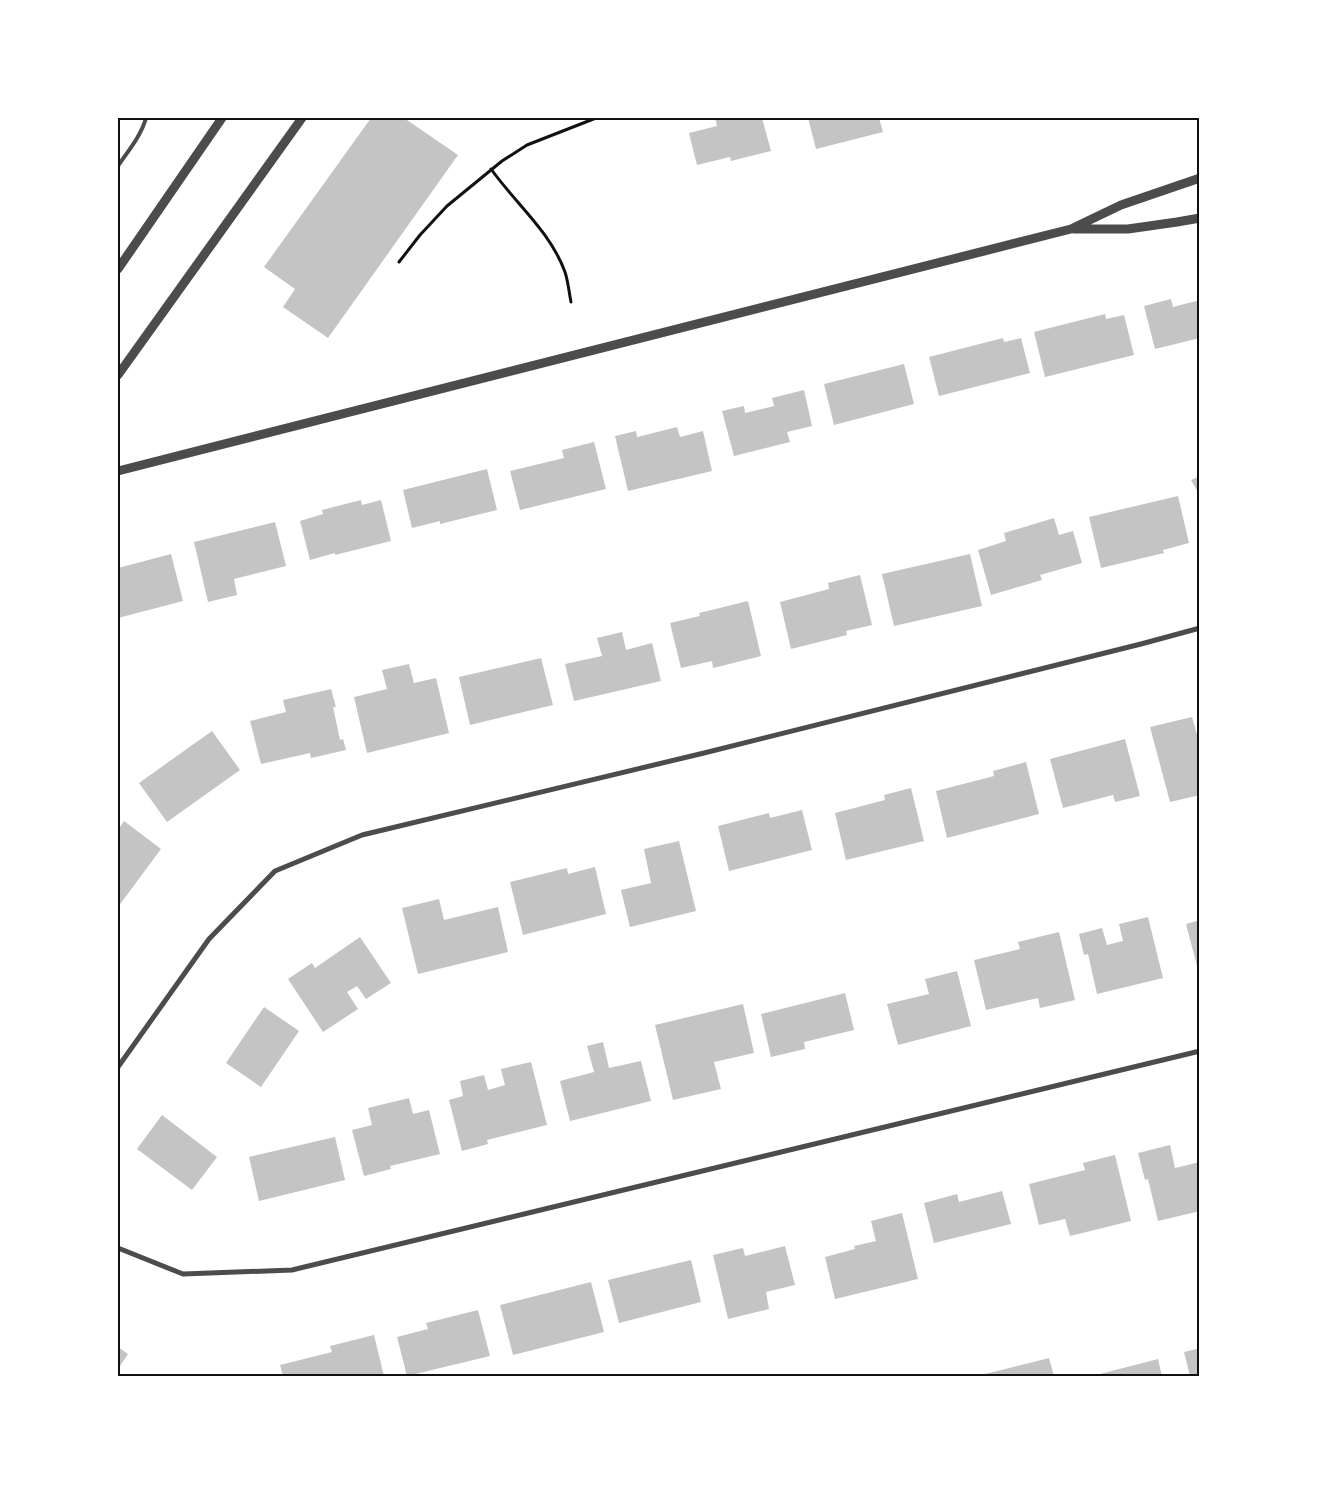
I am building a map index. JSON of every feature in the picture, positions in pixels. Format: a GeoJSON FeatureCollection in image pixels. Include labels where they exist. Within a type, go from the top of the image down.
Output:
{"type":"FeatureCollection","features":[{"type":"Feature","properties":{"kind":"street"},"geometry":{"type":"LineString","coordinates":[[118,269],[222,118]]}},
{"type":"Feature","properties":{"kind":"street"},"geometry":{"type":"LineString","coordinates":[[118,375],[302,118]]}},
{"type":"Feature","properties":{"kind":"street"},"geometry":{"type":"LineString","coordinates":[[118,471],[1071,229],[1121,205],[1200,178]]}},
{"type":"Feature","properties":{"kind":"street"},"geometry":{"type":"LineString","coordinates":[[1071,229],[1128,229],[1200,218]]}},
{"type":"Feature","properties":{"kind":"street"},"geometry":{"type":"LineString","coordinates":[[118,1067],[209,939],[275,871],[362,835],[723,748],[1200,628]]}},
{"type":"Feature","properties":{"kind":"street"},"geometry":{"type":"LineString","coordinates":[[118,1248],[183,1274],[292,1270],[1200,1051]]}},
{"type":"Feature","properties":{"kind":"lane"},"geometry":{"type":"LineString","coordinates":[[118,166],[136,141],[146,118]]}},
{"type":"Feature","properties":{"kind":"path"},"geometry":{"type":"LineString","coordinates":[[399,262],[420,235],[447,206],[491,170],[527,144],[596,118]]}},
{"type":"Feature","properties":{"kind":"path"},"geometry":{"type":"LineString","coordinates":[[491,170],[502,185],[536,221],[557,252],[566,273],[571,302]]}},
{"type":"Feature","properties":{"kind":"building"},"geometry":{"type":"Polygon","coordinates":[[[371,118],[404,118],[458,155],[328,338],[283,307],[295,289],[264,267],[371,118]]]}},
{"type":"Feature","properties":{"kind":"building"},"geometry":{"type":"Polygon","coordinates":[[[715,118],[762,118],[771,151],[731,161],[730,157],[697,165],[689,133],[717,126],[715,118]]]}},
{"type":"Feature","properties":{"kind":"building"},"geometry":{"type":"Polygon","coordinates":[[[808,118],[879,118],[883,132],[816,149],[808,118]]]}},
{"type":"Feature","properties":{"kind":"building"},"geometry":{"type":"Polygon","coordinates":[[[1171,299],[1173,307],[1200,300],[1200,338],[1155,349],[1144,306],[1171,299]]]}},
{"type":"Feature","properties":{"kind":"building"},"geometry":{"type":"Polygon","coordinates":[[[1105,314],[1106,319],[1124,315],[1134,355],[1045,377],[1034,332],[1105,314]]]}},
{"type":"Feature","properties":{"kind":"building"},"geometry":{"type":"Polygon","coordinates":[[[1003,338],[1004,342],[1021,338],[1030,373],[939,396],[929,357],[1003,338]]]}},
{"type":"Feature","properties":{"kind":"building"},"geometry":{"type":"Polygon","coordinates":[[[904,364],[914,404],[834,425],[824,384],[904,364]]]}},
{"type":"Feature","properties":{"kind":"building"},"geometry":{"type":"Polygon","coordinates":[[[804,390],[812,426],[787,432],[790,442],[734,456],[722,411],[744,406],[745,413],[774,406],[772,398],[804,390]]]}},
{"type":"Feature","properties":{"kind":"building"},"geometry":{"type":"Polygon","coordinates":[[[677,427],[680,437],[703,431],[712,471],[628,491],[615,436],[636,431],[637,437],[677,427]]]}},
{"type":"Feature","properties":{"kind":"building"},"geometry":{"type":"Polygon","coordinates":[[[594,442],[606,489],[520,510],[510,471],[564,458],[562,450],[594,442]]]}},
{"type":"Feature","properties":{"kind":"building"},"geometry":{"type":"Polygon","coordinates":[[[487,469],[497,510],[440,524],[440,521],[412,528],[403,490],[487,469]]]}},
{"type":"Feature","properties":{"kind":"building"},"geometry":{"type":"Polygon","coordinates":[[[1200,476],[1200,496],[1191,480],[1200,476]]]}},
{"type":"Feature","properties":{"kind":"building"},"geometry":{"type":"Polygon","coordinates":[[[1178,496],[1189,543],[1163,550],[1164,553],[1101,568],[1089,517],[1178,496]]]}},
{"type":"Feature","properties":{"kind":"building"},"geometry":{"type":"Polygon","coordinates":[[[361,500],[362,505],[381,500],[391,541],[310,560],[300,521],[323,514],[322,510],[361,500]]]}},
{"type":"Feature","properties":{"kind":"building"},"geometry":{"type":"Polygon","coordinates":[[[1054,518],[1059,535],[1073,531],[1082,563],[1040,575],[1042,580],[991,595],[978,550],[1006,541],[1004,533],[1054,518]]]}},
{"type":"Feature","properties":{"kind":"building"},"geometry":{"type":"Polygon","coordinates":[[[275,522],[286,566],[234,579],[237,595],[208,602],[194,542],[275,522]]]}},
{"type":"Feature","properties":{"kind":"building"},"geometry":{"type":"Polygon","coordinates":[[[171,554],[183,601],[118,618],[118,568],[171,554]]]}},
{"type":"Feature","properties":{"kind":"building"},"geometry":{"type":"Polygon","coordinates":[[[970,554],[982,606],[894,626],[882,574],[970,554]]]}},
{"type":"Feature","properties":{"kind":"building"},"geometry":{"type":"Polygon","coordinates":[[[860,575],[872,625],[846,631],[847,635],[791,649],[780,602],[829,589],[828,583],[860,575]]]}},
{"type":"Feature","properties":{"kind":"building"},"geometry":{"type":"Polygon","coordinates":[[[748,601],[761,656],[713,668],[712,661],[681,668],[670,623],[700,616],[699,613],[748,601]]]}},
{"type":"Feature","properties":{"kind":"building"},"geometry":{"type":"Polygon","coordinates":[[[622,632],[626,650],[652,643],[661,681],[574,701],[565,664],[602,656],[597,638],[622,632]]]}},
{"type":"Feature","properties":{"kind":"building"},"geometry":{"type":"Polygon","coordinates":[[[541,658],[553,705],[470,725],[459,677],[541,658]]]}},
{"type":"Feature","properties":{"kind":"building"},"geometry":{"type":"Polygon","coordinates":[[[409,664],[414,683],[436,678],[449,733],[367,753],[354,697],[387,689],[382,670],[409,664]]]}},
{"type":"Feature","properties":{"kind":"building"},"geometry":{"type":"Polygon","coordinates":[[[331,689],[336,707],[333,707],[340,740],[343,739],[346,750],[311,758],[310,753],[261,764],[250,721],[286,712],[283,700],[331,689]]]}},
{"type":"Feature","properties":{"kind":"building"},"geometry":{"type":"Polygon","coordinates":[[[1192,717],[1200,745],[1200,795],[1170,802],[1150,727],[1192,717]]]}},
{"type":"Feature","properties":{"kind":"building"},"geometry":{"type":"Polygon","coordinates":[[[212,731],[240,770],[167,822],[139,783],[212,731]]]}},
{"type":"Feature","properties":{"kind":"building"},"geometry":{"type":"Polygon","coordinates":[[[1125,739],[1140,796],[1115,802],[1113,795],[1063,808],[1050,759],[1125,739]]]}},
{"type":"Feature","properties":{"kind":"building"},"geometry":{"type":"Polygon","coordinates":[[[1026,762],[1039,814],[947,838],[936,791],[994,776],[993,771],[1026,762]]]}},
{"type":"Feature","properties":{"kind":"building"},"geometry":{"type":"Polygon","coordinates":[[[911,788],[924,841],[846,860],[835,813],[885,800],[884,795],[911,788]]]}},
{"type":"Feature","properties":{"kind":"building"},"geometry":{"type":"Polygon","coordinates":[[[802,810],[812,850],[729,871],[718,826],[769,813],[770,818],[802,810]]]}},
{"type":"Feature","properties":{"kind":"building"},"geometry":{"type":"Polygon","coordinates":[[[124,821],[161,849],[118,907],[118,830],[124,821]]]}},
{"type":"Feature","properties":{"kind":"building"},"geometry":{"type":"Polygon","coordinates":[[[679,841],[696,911],[630,927],[621,890],[651,883],[644,849],[679,841]]]}},
{"type":"Feature","properties":{"kind":"building"},"geometry":{"type":"Polygon","coordinates":[[[595,867],[606,914],[523,935],[510,882],[567,868],[568,874],[595,867]]]}},
{"type":"Feature","properties":{"kind":"building"},"geometry":{"type":"Polygon","coordinates":[[[439,899],[444,920],[498,907],[508,952],[418,974],[402,908],[439,899]]]}},
{"type":"Feature","properties":{"kind":"building"},"geometry":{"type":"Polygon","coordinates":[[[1148,917],[1163,978],[1097,994],[1088,954],[1084,955],[1079,934],[1102,928],[1107,945],[1123,941],[1119,924],[1148,917]]]}},
{"type":"Feature","properties":{"kind":"building"},"geometry":{"type":"Polygon","coordinates":[[[1200,920],[1200,970],[1198,970],[1186,924],[1200,920]]]}},
{"type":"Feature","properties":{"kind":"building"},"geometry":{"type":"Polygon","coordinates":[[[1059,932],[1075,1000],[1040,1008],[1038,998],[986,1010],[974,960],[1020,949],[1018,942],[1059,932]]]}},
{"type":"Feature","properties":{"kind":"building"},"geometry":{"type":"Polygon","coordinates":[[[360,937],[391,983],[366,999],[357,986],[347,992],[358,1009],[323,1032],[288,979],[312,963],[315,968],[360,937]]]}},
{"type":"Feature","properties":{"kind":"building"},"geometry":{"type":"Polygon","coordinates":[[[957,971],[971,1026],[898,1045],[887,1004],[929,994],[925,979],[957,971]]]}},
{"type":"Feature","properties":{"kind":"building"},"geometry":{"type":"Polygon","coordinates":[[[845,993],[854,1030],[804,1042],[805,1049],[771,1057],[761,1014],[845,993]]]}},
{"type":"Feature","properties":{"kind":"building"},"geometry":{"type":"Polygon","coordinates":[[[743,1004],[754,1053],[714,1062],[721,1089],[673,1100],[655,1025],[743,1004]]]}},
{"type":"Feature","properties":{"kind":"building"},"geometry":{"type":"Polygon","coordinates":[[[264,1007],[299,1031],[261,1087],[226,1063],[264,1007]]]}},
{"type":"Feature","properties":{"kind":"building"},"geometry":{"type":"Polygon","coordinates":[[[603,1042],[609,1068],[641,1061],[651,1101],[570,1121],[560,1081],[594,1072],[587,1046],[603,1042]]]}},
{"type":"Feature","properties":{"kind":"building"},"geometry":{"type":"Polygon","coordinates":[[[531,1062],[547,1125],[487,1140],[488,1144],[462,1151],[449,1100],[463,1096],[460,1081],[484,1075],[488,1090],[505,1085],[501,1069],[531,1062]]]}},
{"type":"Feature","properties":{"kind":"building"},"geometry":{"type":"Polygon","coordinates":[[[409,1098],[413,1114],[429,1110],[440,1154],[390,1166],[391,1169],[364,1176],[352,1130],[372,1125],[368,1108],[409,1098]]]}},
{"type":"Feature","properties":{"kind":"building"},"geometry":{"type":"Polygon","coordinates":[[[162,1115],[217,1157],[192,1190],[137,1149],[162,1115]]]}},
{"type":"Feature","properties":{"kind":"building"},"geometry":{"type":"Polygon","coordinates":[[[335,1137],[345,1180],[259,1201],[249,1157],[335,1137]]]}},
{"type":"Feature","properties":{"kind":"building"},"geometry":{"type":"Polygon","coordinates":[[[1170,1145],[1175,1168],[1200,1162],[1200,1211],[1158,1221],[1148,1179],[1145,1180],[1138,1153],[1170,1145]]]}},
{"type":"Feature","properties":{"kind":"building"},"geometry":{"type":"Polygon","coordinates":[[[1115,1155],[1131,1221],[1070,1236],[1065,1219],[1039,1225],[1029,1184],[1085,1170],[1083,1163],[1115,1155]]]}},
{"type":"Feature","properties":{"kind":"building"},"geometry":{"type":"Polygon","coordinates":[[[1002,1191],[1011,1224],[934,1243],[924,1203],[957,1194],[959,1202],[1002,1191]]]}},
{"type":"Feature","properties":{"kind":"building"},"geometry":{"type":"Polygon","coordinates":[[[902,1213],[918,1279],[835,1299],[825,1257],[855,1249],[854,1246],[876,1241],[871,1221],[902,1213]]]}},
{"type":"Feature","properties":{"kind":"building"},"geometry":{"type":"Polygon","coordinates":[[[785,1246],[795,1285],[766,1292],[769,1309],[728,1319],[713,1255],[743,1248],[745,1256],[785,1246]]]}},
{"type":"Feature","properties":{"kind":"building"},"geometry":{"type":"Polygon","coordinates":[[[691,1260],[701,1302],[619,1323],[608,1280],[691,1260]]]}},
{"type":"Feature","properties":{"kind":"building"},"geometry":{"type":"Polygon","coordinates":[[[591,1282],[604,1332],[513,1355],[500,1305],[591,1282]]]}},
{"type":"Feature","properties":{"kind":"building"},"geometry":{"type":"Polygon","coordinates":[[[478,1310],[490,1356],[407,1376],[397,1337],[428,1329],[426,1323],[478,1310]]]}},
{"type":"Feature","properties":{"kind":"building"},"geometry":{"type":"Polygon","coordinates":[[[374,1335],[384,1376],[283,1376],[280,1365],[332,1352],[330,1346],[374,1335]]]}},
{"type":"Feature","properties":{"kind":"building"},"geometry":{"type":"Polygon","coordinates":[[[118,1347],[128,1354],[118,1369],[118,1347]]]}},
{"type":"Feature","properties":{"kind":"building"},"geometry":{"type":"Polygon","coordinates":[[[1200,1348],[1200,1376],[1190,1376],[1184,1352],[1200,1348]]]}},
{"type":"Feature","properties":{"kind":"building"},"geometry":{"type":"Polygon","coordinates":[[[1049,1358],[1054,1376],[977,1376],[1049,1358]]]}},
{"type":"Feature","properties":{"kind":"building"},"geometry":{"type":"Polygon","coordinates":[[[1158,1359],[1162,1376],[1092,1376],[1158,1359]]]}}]}
